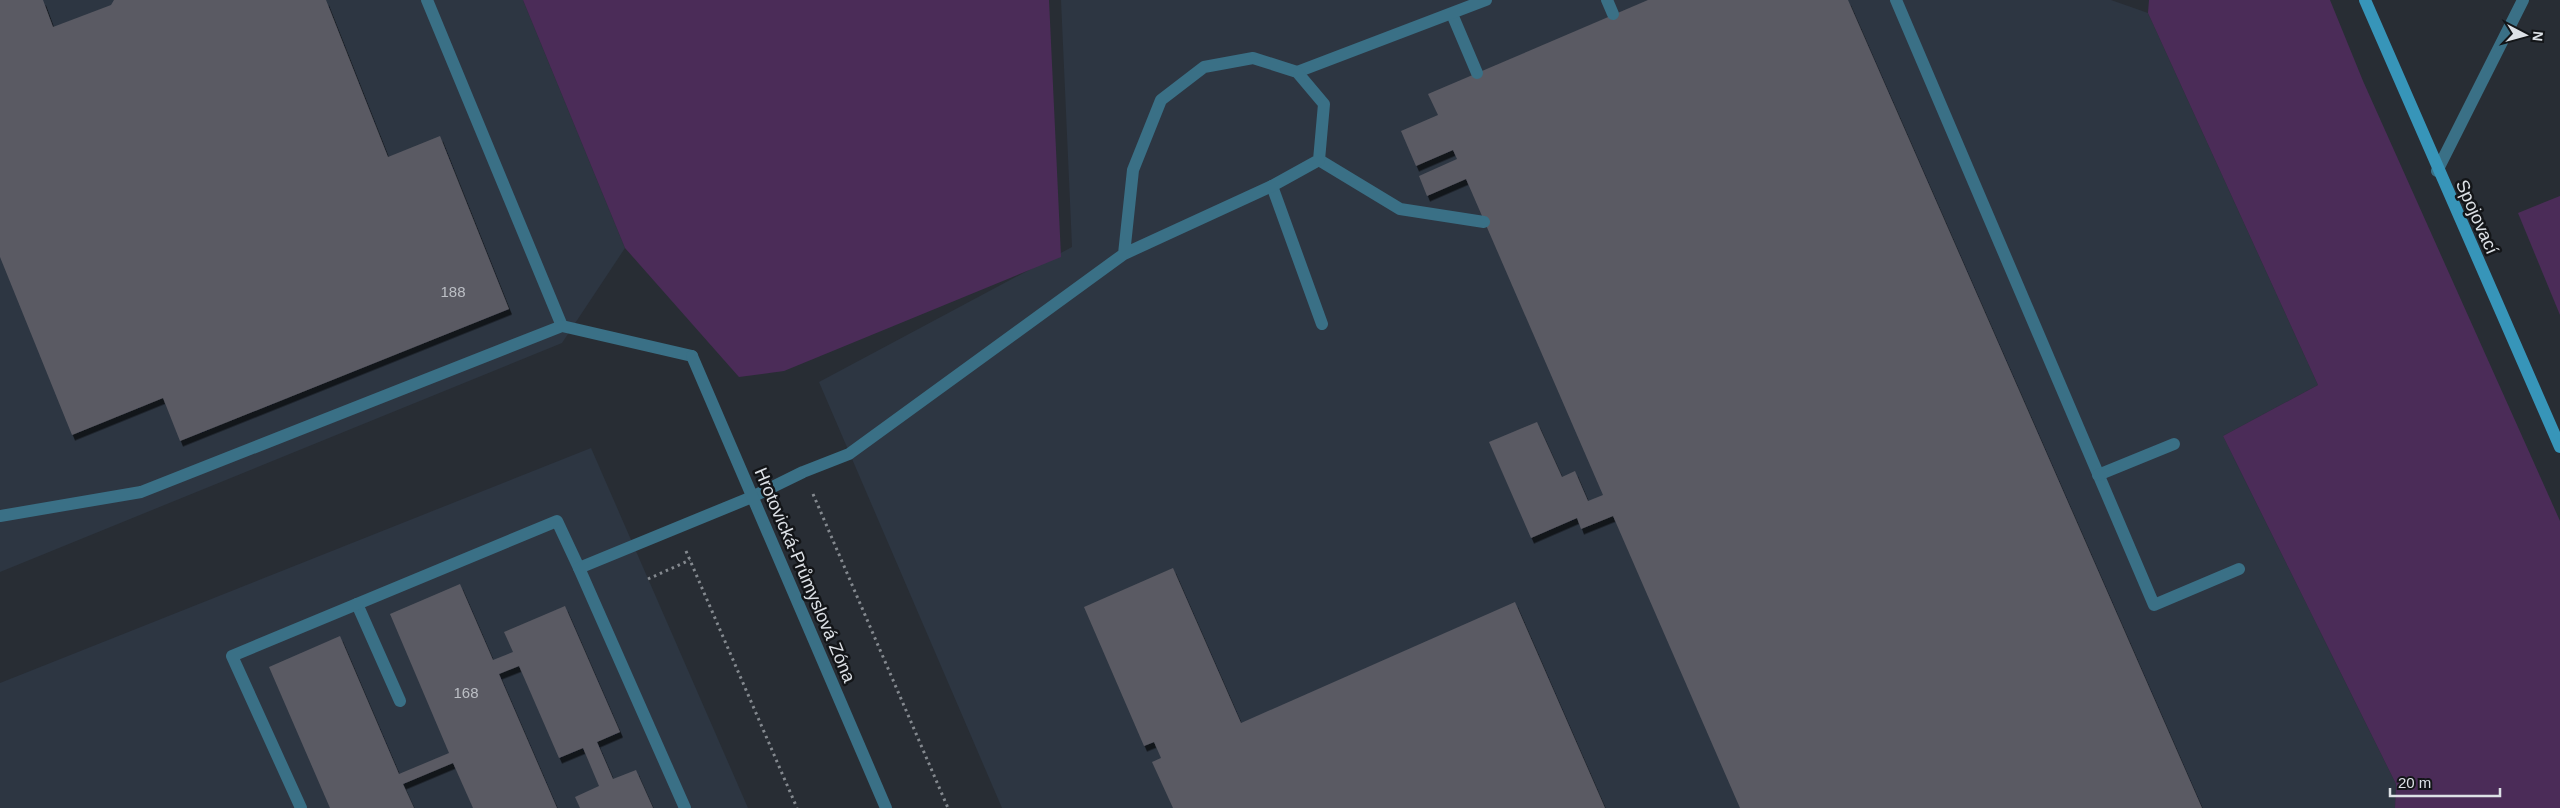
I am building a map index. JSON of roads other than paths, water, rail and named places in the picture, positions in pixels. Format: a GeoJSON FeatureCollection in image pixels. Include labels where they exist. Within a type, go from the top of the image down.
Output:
{"type":"FeatureCollection","features":[{"type":"Feature","properties":{"kind":"main road","name":"Spojovací"},"geometry":{"type":"LineString","coordinates":[[2365,0],[2437,171],[2560,448]]}},
{"type":"Feature","properties":{"kind":"street"},"geometry":{"type":"LineString","coordinates":[[0,516],[140,492],[562,326],[427,0]]}},
{"type":"Feature","properties":{"kind":"street"},"geometry":{"type":"LineString","coordinates":[[1297,72],[1486,0]]}},
{"type":"Feature","properties":{"kind":"street"},"geometry":{"type":"LineString","coordinates":[[1607,0],[1613,14]]}},
{"type":"Feature","properties":{"kind":"street"},"geometry":{"type":"LineString","coordinates":[[1896,0],[2154,605],[2239,569]]}},
{"type":"Feature","properties":{"kind":"street"},"geometry":{"type":"LineString","coordinates":[[2437,171],[2524,0]]}},
{"type":"Feature","properties":{"kind":"street"},"geometry":{"type":"LineString","coordinates":[[1452,14],[1477,73]]}},
{"type":"Feature","properties":{"kind":"street"},"geometry":{"type":"LineString","coordinates":[[1124,254],[1132,170],[1161,100],[1204,67],[1253,58],[1297,72],[1324,104],[1319,160]]}},
{"type":"Feature","properties":{"kind":"street"},"geometry":{"type":"LineString","coordinates":[[579,568],[752,497],[803,472],[849,454],[1124,254],[1272,186],[1319,160]]}},
{"type":"Feature","properties":{"kind":"street"},"geometry":{"type":"LineString","coordinates":[[1319,160],[1400,209],[1484,222]]}},
{"type":"Feature","properties":{"kind":"street"},"geometry":{"type":"LineString","coordinates":[[1272,186],[1322,324]]}},
{"type":"Feature","properties":{"kind":"street","name":"Hrotovická-Průmyslová Zóna"},"geometry":{"type":"LineString","coordinates":[[562,326],[692,356],[886,808]]}},
{"type":"Feature","properties":{"kind":"street"},"geometry":{"type":"LineString","coordinates":[[2098,475],[2174,444]]}},
{"type":"Feature","properties":{"kind":"street"},"geometry":{"type":"LineString","coordinates":[[301,808],[232,656],[557,521],[685,808]]}},
{"type":"Feature","properties":{"kind":"street"},"geometry":{"type":"LineString","coordinates":[[357,604],[400,701]]}}]}
